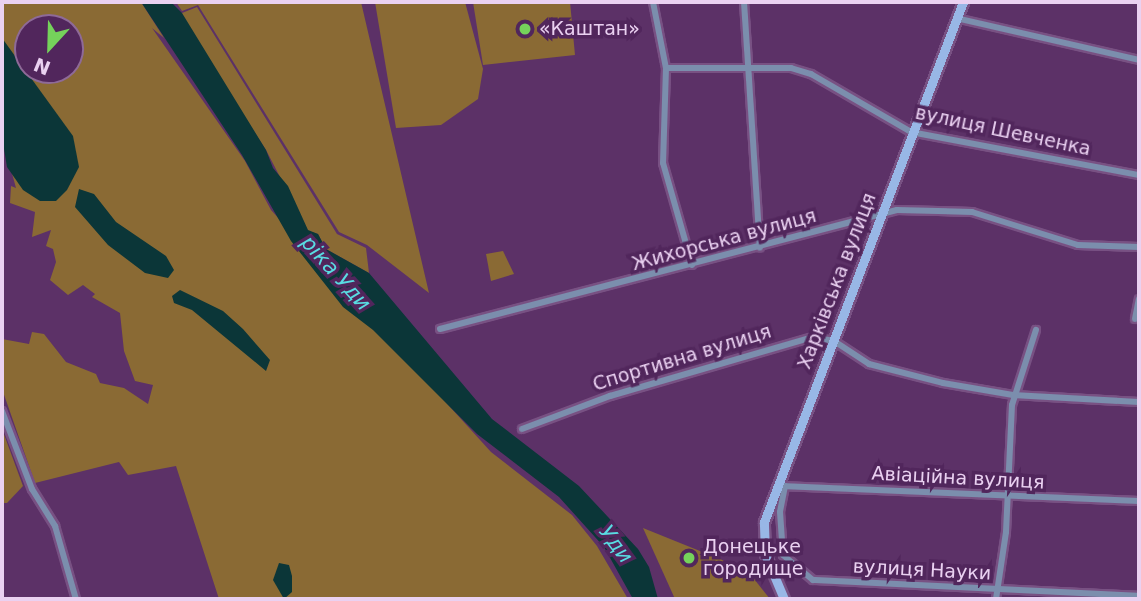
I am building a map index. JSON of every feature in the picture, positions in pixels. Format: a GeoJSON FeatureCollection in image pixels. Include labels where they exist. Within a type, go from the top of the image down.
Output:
{"type":"FeatureCollection","features":[{"type":"Feature","properties":{"kind":"main road","name":"Харківська вулиця"},"geometry":{"type":"LineString","coordinates":[[784,599],[772,574],[763,530],[962,2]]}},
{"type":"Feature","properties":{"kind":"street"},"geometry":{"type":"LineString","coordinates":[[653,2],[666,68],[663,163],[692,265]]}},
{"type":"Feature","properties":{"kind":"street"},"geometry":{"type":"LineString","coordinates":[[744,2],[760,247]]}},
{"type":"Feature","properties":{"kind":"street"},"geometry":{"type":"LineString","coordinates":[[956,18],[1139,60]]}},
{"type":"Feature","properties":{"kind":"street","name":"вулиця Шевченка"},"geometry":{"type":"LineString","coordinates":[[666,68],[730,69],[747,65],[811,74],[911,132],[1139,175]]}},
{"type":"Feature","properties":{"kind":"street","name":"Жихорська вулиця"},"geometry":{"type":"LineString","coordinates":[[440,329],[692,265],[881,213],[972,212],[1078,245],[1139,248]]}},
{"type":"Feature","properties":{"kind":"street"},"geometry":{"type":"LineString","coordinates":[[1135,319],[1139,299]]}},
{"type":"Feature","properties":{"kind":"street"},"geometry":{"type":"LineString","coordinates":[[996,599],[1009,496],[1013,395],[1036,330]]}},
{"type":"Feature","properties":{"kind":"street","name":"Спортивна вулиця"},"geometry":{"type":"LineString","coordinates":[[522,429],[610,396],[787,342],[813,337],[834,341]]}},
{"type":"Feature","properties":{"kind":"street"},"geometry":{"type":"LineString","coordinates":[[834,341],[869,364],[1013,395],[1139,402]]}},
{"type":"Feature","properties":{"kind":"street"},"geometry":{"type":"LineString","coordinates":[[2,411],[32,489],[55,526],[76,599]]}},
{"type":"Feature","properties":{"kind":"street","name":"Авіаційна вулиця"},"geometry":{"type":"LineString","coordinates":[[780,486],[1139,501]]}},
{"type":"Feature","properties":{"kind":"street","name":"вулиця Науки"},"geometry":{"type":"LineString","coordinates":[[780,486],[783,555],[814,580],[1139,596]]}},
{"type":"Feature","properties":{"kind":"shaded area"},"geometry":{"type":"Polygon","coordinates":[[[2,2],[141,2],[164,38],[152,28],[245,161],[271,210],[491,452],[572,515],[597,546],[628,599],[219,599],[176,466],[128,475],[119,462],[35,483],[2,389],[2,339],[29,344],[32,332],[44,334],[66,362],[96,374],[100,383],[124,388],[148,404],[153,385],[135,381],[124,351],[120,313],[92,297],[95,294],[83,285],[68,295],[50,280],[56,262],[53,249],[46,246],[51,230],[32,237],[35,212],[10,203],[11,186],[16,188],[2,137],[2,2]]]}},
{"type":"Feature","properties":{"kind":"shaded area"},"geometry":{"type":"Polygon","coordinates":[[[176,2],[361,2],[429,293],[367,245],[339,232],[198,5],[182,11],[176,2]]]}},
{"type":"Feature","properties":{"kind":"shaded area"},"geometry":{"type":"Polygon","coordinates":[[[375,2],[465,2],[483,69],[478,99],[441,125],[396,128],[375,2]]]}},
{"type":"Feature","properties":{"kind":"shaded area","name":"«Каштан»"},"geometry":{"type":"Polygon","coordinates":[[[473,2],[570,2],[575,55],[483,65],[473,2]]]}},
{"type":"Feature","properties":{"kind":"shaded area"},"geometry":{"type":"Polygon","coordinates":[[[197,7],[337,234],[366,248],[369,273],[326,249],[318,234],[308,231],[266,150],[183,22],[182,13],[197,7]]]}},
{"type":"Feature","properties":{"kind":"shaded area"},"geometry":{"type":"Polygon","coordinates":[[[503,251],[514,274],[491,281],[486,254],[503,251]]]}},
{"type":"Feature","properties":{"kind":"shaded area"},"geometry":{"type":"Polygon","coordinates":[[[2,429],[23,486],[7,503],[2,503],[2,429]]]}},
{"type":"Feature","properties":{"kind":"shaded area","name":"Донецьке городище"},"geometry":{"type":"Polygon","coordinates":[[[643,528],[747,570],[770,599],[675,599],[643,528]]]}},
{"type":"Feature","properties":{"kind":"water"},"geometry":{"type":"Polygon","coordinates":[[[141,2],[171,2],[182,13],[266,150],[273,168],[288,186],[308,230],[318,234],[326,249],[369,273],[492,419],[579,486],[638,549],[649,567],[658,599],[633,599],[604,547],[559,497],[477,434],[373,330],[343,307],[291,241],[242,155],[141,2]]]}},
{"type":"Feature","properties":{"kind":"water"},"geometry":{"type":"Polygon","coordinates":[[[2,38],[14,55],[14,84],[35,84],[73,136],[79,167],[67,190],[56,201],[40,201],[23,190],[7,167],[2,137],[2,38]]]}},
{"type":"Feature","properties":{"kind":"water"},"geometry":{"type":"Polygon","coordinates":[[[79,189],[94,194],[116,222],[166,256],[174,270],[168,278],[145,273],[108,245],[75,207],[79,189]]]}},
{"type":"Feature","properties":{"kind":"water"},"geometry":{"type":"Polygon","coordinates":[[[180,290],[223,311],[243,329],[270,360],[266,371],[192,310],[174,303],[172,296],[180,290]]]}},
{"type":"Feature","properties":{"kind":"water"},"geometry":{"type":"Polygon","coordinates":[[[279,563],[289,565],[292,576],[292,592],[284,599],[273,580],[279,563]]]}},
{"type":"Feature","properties":{"kind":"place","name":"«Каштан»"},"geometry":{"type":"Point","coordinates":[525,29]}},
{"type":"Feature","properties":{"kind":"place","name":"Донецьке городище"},"geometry":{"type":"Point","coordinates":[689,558]}},
{"type":"Feature","properties":{"kind":"water label","name":"ріка Уди"},"geometry":{"type":"Point","coordinates":[336,273]}},
{"type":"Feature","properties":{"kind":"water label","name":"Уди"},"geometry":{"type":"Point","coordinates":[616,544]}}]}
